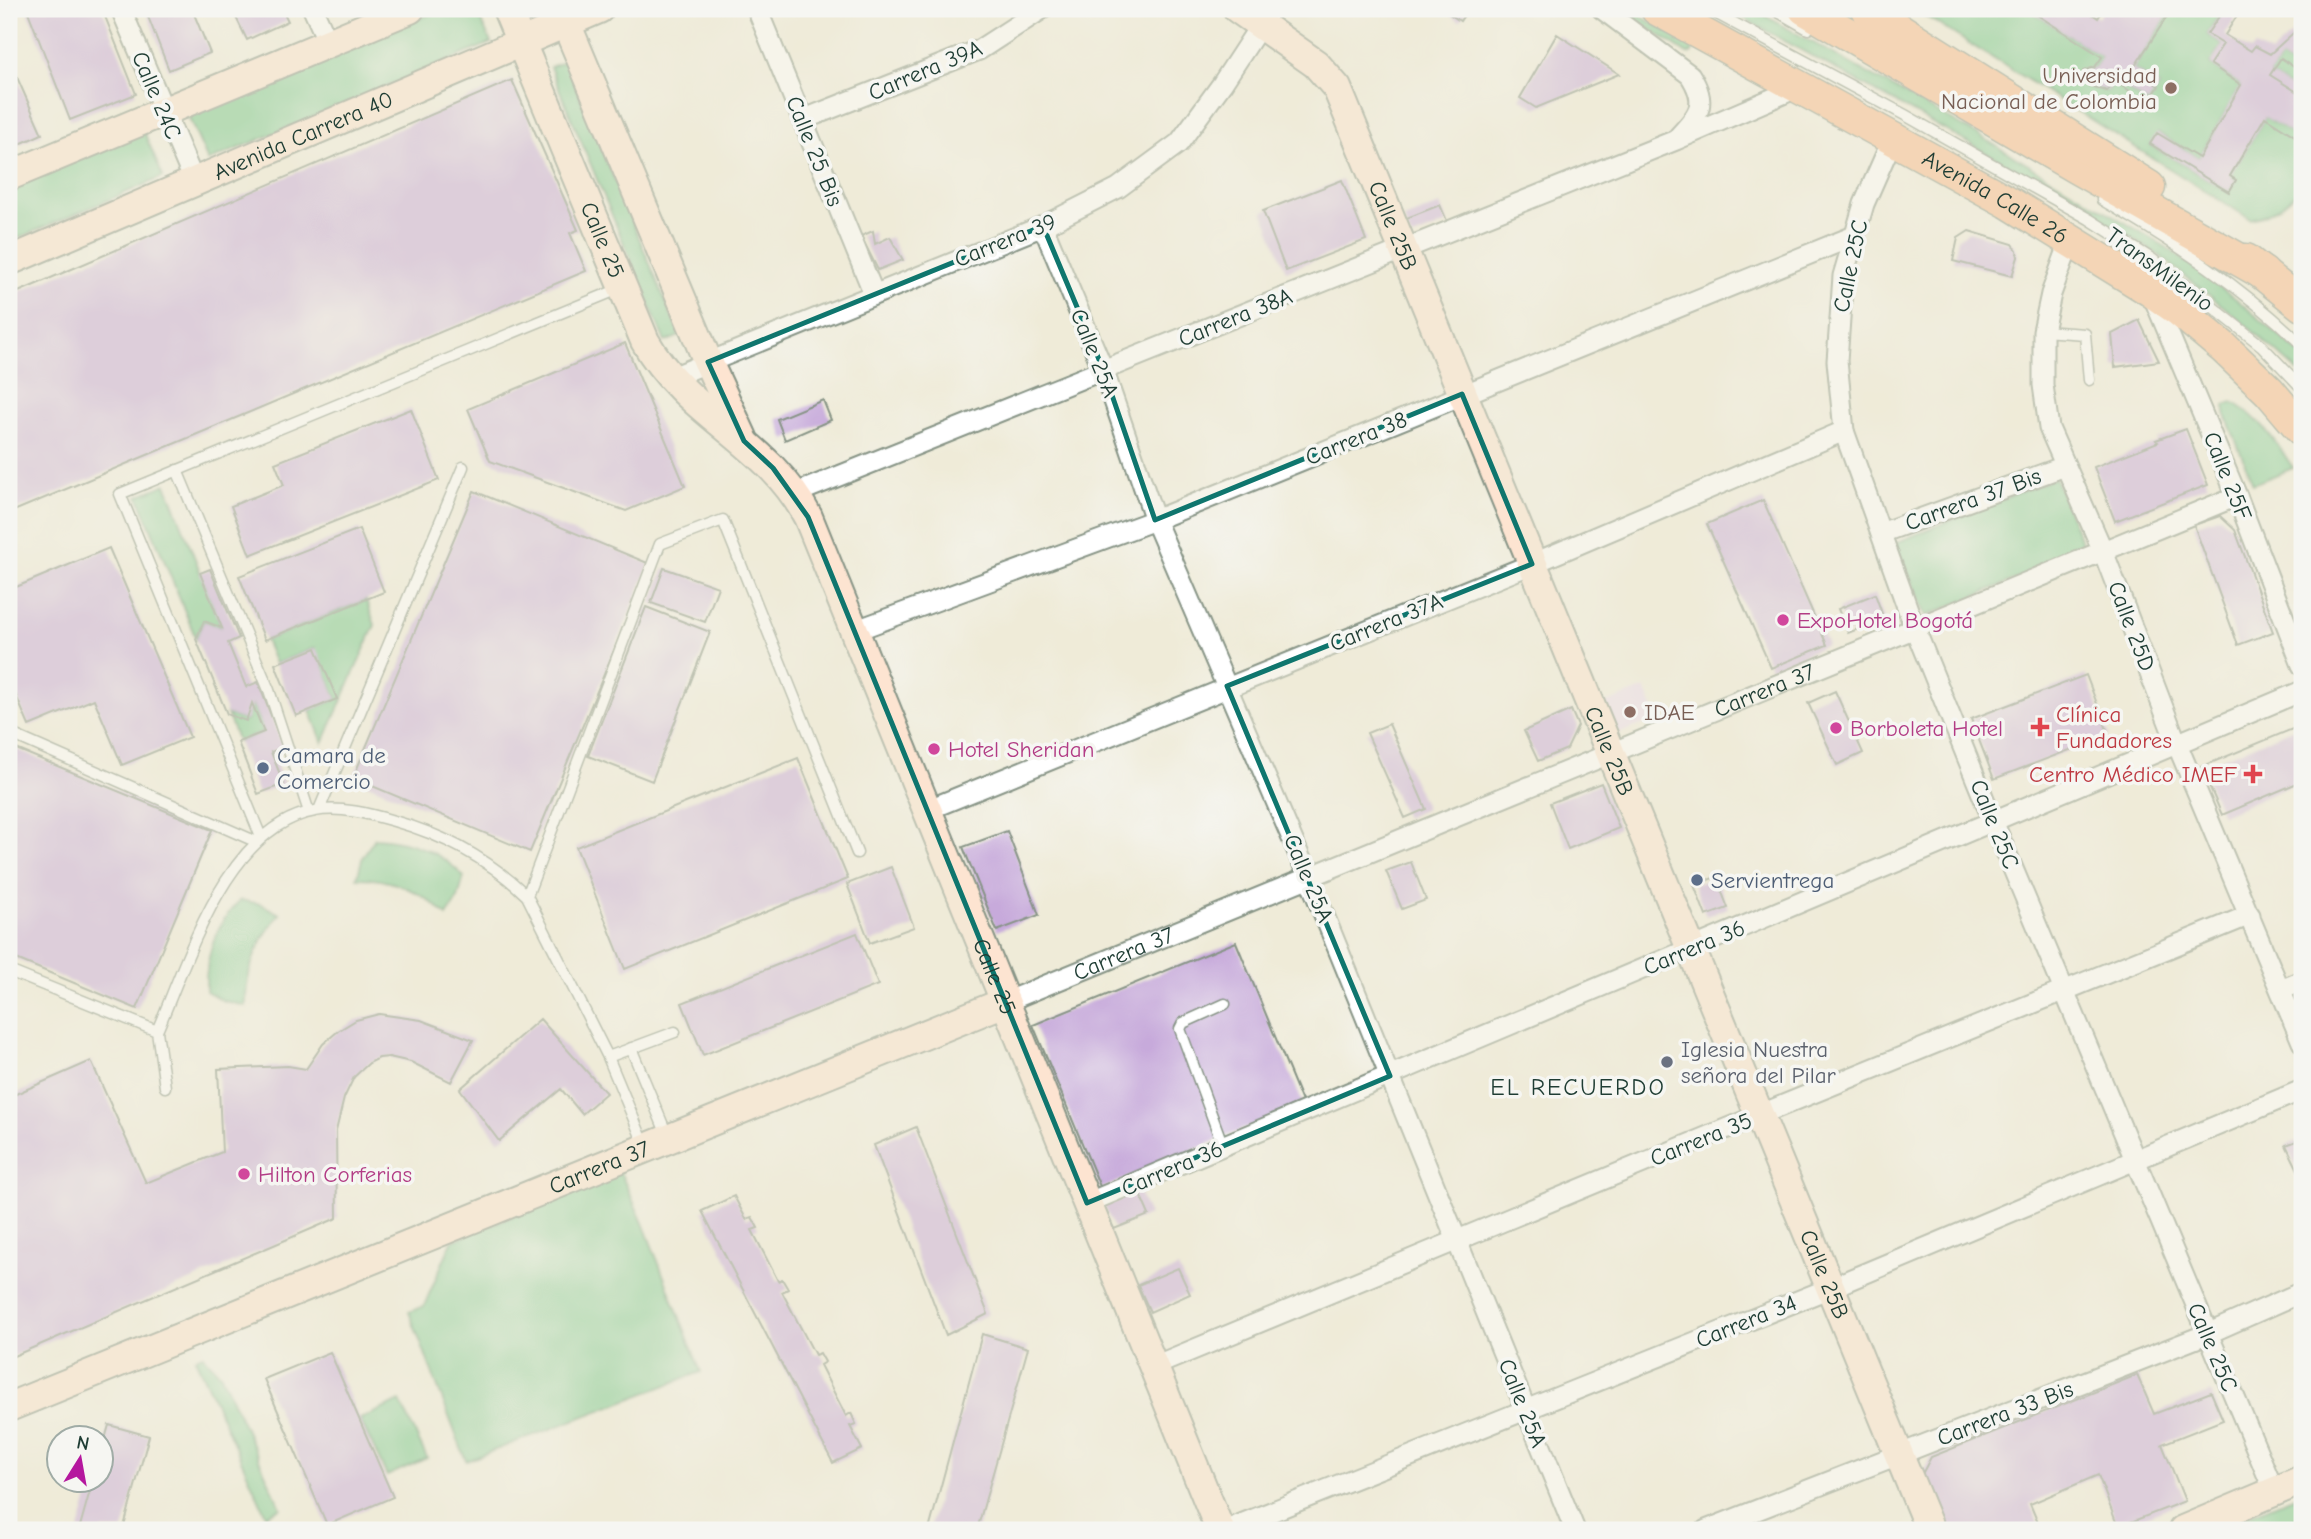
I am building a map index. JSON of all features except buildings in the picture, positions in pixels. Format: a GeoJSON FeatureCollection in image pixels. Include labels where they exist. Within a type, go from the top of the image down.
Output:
{"type":"FeatureCollection","features":[{"type":"Feature","properties":{"kind":"main road","name":"Avenida Calle 26"},"geometry":{"type":"LineString","coordinates":[[1657,9],[2071,239],[2150,290],[2224,348],[2269,391],[2302,430]]}},
{"type":"Feature","properties":{"kind":"main road"},"geometry":{"type":"LineString","coordinates":[[1867,9],[2127,172],[2190,215],[2302,305]]}},
{"type":"Feature","properties":{"kind":"main road"},"geometry":{"type":"LineString","coordinates":[[1812,22],[2263,273]]}},
{"type":"Feature","properties":{"kind":"street","name":"Calle 24C"},"geometry":{"type":"LineString","coordinates":[[121,9],[194,181]]}},
{"type":"Feature","properties":{"kind":"street"},"geometry":{"type":"LineString","coordinates":[[313,9],[328,43]]}},
{"type":"Feature","properties":{"kind":"street"},"geometry":{"type":"LineString","coordinates":[[9,176],[410,9]]}},
{"type":"Feature","properties":{"kind":"street","name":"Calle 25"},"geometry":{"type":"LineString","coordinates":[[507,9],[622,288],[656,361],[691,400],[744,441],[773,468],[808,517],[1220,1530]]}},
{"type":"Feature","properties":{"kind":"street","name":"Avenida Carrera 40"},"geometry":{"type":"LineString","coordinates":[[9,261],[521,41],[555,16],[598,9]]}},
{"type":"Feature","properties":{"kind":"street","name":"Calle 25 Bis"},"geometry":{"type":"LineString","coordinates":[[757,9],[874,294]]}},
{"type":"Feature","properties":{"kind":"street","name":"Carrera 39A"},"geometry":{"type":"LineString","coordinates":[[802,120],[979,50],[1042,9]]}},
{"type":"Feature","properties":{"kind":"street","name":"Carrera 38A"},"geometry":{"type":"LineString","coordinates":[[1602,9],[1690,75],[1696,84],[1701,102],[1699,111],[1676,140]]}},
{"type":"Feature","properties":{"kind":"street","name":"Carrera 39"},"geometry":{"type":"LineString","coordinates":[[670,378],[1043,226],[1118,188],[1179,143],[1222,84],[1257,13]]}},
{"type":"Feature","properties":{"kind":"street","name":"Calle 25B"},"geometry":{"type":"LineString","coordinates":[[1257,13],[1317,64],[1337,88],[1930,1530]]}},
{"type":"Feature","properties":{"kind":"street","name":"Calle 25"},"geometry":{"type":"LineString","coordinates":[[555,16],[744,441]]}},
{"type":"Feature","properties":{"kind":"street","name":"Carrera 38A"},"geometry":{"type":"LineString","coordinates":[[794,494],[1676,140],[1799,87]]}},
{"type":"Feature","properties":{"kind":"street","name":"Calle 25C"},"geometry":{"type":"LineString","coordinates":[[1893,138],[1864,204],[1843,276],[1837,361],[1844,432],[1915,629],[2274,1492]]}},
{"type":"Feature","properties":{"kind":"street","name":"Calle 25A"},"geometry":{"type":"LineString","coordinates":[[1043,226],[1103,369],[1155,520],[1309,878],[1575,1530]]}},
{"type":"Feature","properties":{"kind":"street","name":"Carrera 38"},"geometry":{"type":"LineString","coordinates":[[853,631],[1155,520],[1854,236]]}},
{"type":"Feature","properties":{"kind":"street","name":"Calle 25D"},"geometry":{"type":"LineString","coordinates":[[2071,239],[2051,294],[2043,331],[2043,385],[2049,428],[2103,551],[2177,744],[2302,1042]]}},
{"type":"Feature","properties":{"kind":"street","name":"Calle 25F"},"geometry":{"type":"LineString","coordinates":[[2150,290],[2237,496],[2302,665]]}},
{"type":"Feature","properties":{"kind":"street","name":"Carrera 37A"},"geometry":{"type":"LineString","coordinates":[[927,810],[1532,564],[1844,432]]}},
{"type":"Feature","properties":{"kind":"street","name":"Carrera 37 Bis"},"geometry":{"type":"LineString","coordinates":[[1881,533],[2065,466]]}},
{"type":"Feature","properties":{"kind":"street","name":"Carrera 37"},"geometry":{"type":"LineString","coordinates":[[9,1407],[1309,878],[2237,496]]}},
{"type":"Feature","properties":{"kind":"street","name":"Carrera 36"},"geometry":{"type":"LineString","coordinates":[[1087,1203],[2302,691]]}},
{"type":"Feature","properties":{"kind":"street","name":"Carrera 35"},"geometry":{"type":"LineString","coordinates":[[1154,1366],[2250,915]]}},
{"type":"Feature","properties":{"kind":"street"},"geometry":{"type":"LineString","coordinates":[[2281,990],[2302,981]]}},
{"type":"Feature","properties":{"kind":"street","name":"Carrera 34"},"geometry":{"type":"LineString","coordinates":[[1226,1530],[1830,1288],[2302,1090]]}},
{"type":"Feature","properties":{"kind":"street","name":"Carrera 33 Bis"},"geometry":{"type":"LineString","coordinates":[[1706,1530],[2207,1334],[2302,1292]]}},
{"type":"Feature","properties":{"kind":"street"},"geometry":{"type":"LineString","coordinates":[[2183,1530],[2302,1480]]}},
{"type":"Feature","properties":{"kind":"lane","name":"TransMilenio"},"geometry":{"type":"LineString","coordinates":[[1708,9],[1905,115],[2089,219],[2152,259],[2262,346],[2302,388]]}},
{"type":"Feature","properties":{"kind":"lane"},"geometry":{"type":"LineString","coordinates":[[1773,9],[1812,22]]}},
{"type":"Feature","properties":{"kind":"lane","name":"TransMilenio"},"geometry":{"type":"LineString","coordinates":[[2090,193],[2162,235],[2230,283],[2302,345]]}},
{"type":"Feature","properties":{"kind":"lane"},"geometry":{"type":"LineString","coordinates":[[259,839],[120,494],[622,288]]}},
{"type":"Feature","properties":{"kind":"lane"},"geometry":{"type":"LineString","coordinates":[[2043,331],[2085,334],[2089,380]]}},
{"type":"Feature","properties":{"kind":"lane"},"geometry":{"type":"LineString","coordinates":[[314,811],[463,467]]}},
{"type":"Feature","properties":{"kind":"lane"},"geometry":{"type":"LineString","coordinates":[[177,470],[269,691],[314,811]]}},
{"type":"Feature","properties":{"kind":"lane"},"geometry":{"type":"LineString","coordinates":[[527,897],[660,544],[723,520],[857,853]]}},
{"type":"Feature","properties":{"kind":"lane"},"geometry":{"type":"LineString","coordinates":[[9,733],[259,839]]}},
{"type":"Feature","properties":{"kind":"lane"},"geometry":{"type":"LineString","coordinates":[[165,1087],[157,1031],[215,899],[259,839],[288,819],[314,811],[373,815],[427,833],[482,859],[506,876],[527,897],[608,1057],[657,1144]]}},
{"type":"Feature","properties":{"kind":"lane"},"geometry":{"type":"LineString","coordinates":[[9,971],[157,1031]]}},
{"type":"Feature","properties":{"kind":"lane"},"geometry":{"type":"LineString","coordinates":[[1223,1146],[1180,1029],[1183,1023],[1225,1004]]}},
{"type":"Feature","properties":{"kind":"lane"},"geometry":{"type":"LineString","coordinates":[[608,1057],[675,1032]]}},
{"type":"Feature","properties":{"kind":"lane"},"geometry":{"type":"LineString","coordinates":[[631,1048],[657,1144]]}},
{"type":"Feature","properties":{"kind":"highlighted area"},"geometry":{"type":"Polygon","coordinates":[[[1043,226],[1103,369],[1155,520],[1462,394],[1532,564],[1227,686],[1390,1076],[1087,1203],[808,517],[773,468],[744,441],[708,362],[1043,226]]]}},
{"type":"Feature","properties":{"kind":"shaded area","name":"IDAE"},"geometry":{"type":"Polygon","coordinates":[[[1645,688],[1658,719],[1617,734],[1602,705],[1645,688]]]}},
{"type":"Feature","properties":{"kind":"green space"},"geometry":{"type":"Polygon","coordinates":[[[442,9],[476,9],[491,43],[208,161],[187,114],[442,9]]]}},
{"type":"Feature","properties":{"kind":"green space"},"geometry":{"type":"Polygon","coordinates":[[[1620,9],[1628,9],[1694,47],[1692,53],[1687,54],[1620,9]]]}},
{"type":"Feature","properties":{"kind":"green space"},"geometry":{"type":"Polygon","coordinates":[[[1727,9],[1753,9],[1978,135],[2166,247],[2235,298],[2293,347],[2302,356],[2302,375],[2239,319],[2160,256],[2071,200],[1727,9]]]}},
{"type":"Feature","properties":{"kind":"green space"},"geometry":{"type":"Polygon","coordinates":[[[1914,9],[2028,9],[2102,57],[2095,67],[2083,71],[2080,83],[2107,91],[2115,81],[2147,103],[2159,86],[2133,69],[2172,9],[2217,9],[2222,12],[2207,34],[2223,44],[2210,64],[2241,85],[2199,158],[2158,133],[2150,145],[2229,192],[2236,180],[2230,176],[2265,117],[2301,140],[2302,138],[2302,187],[2279,207],[2250,219],[1914,9]]]}},
{"type":"Feature","properties":{"kind":"green space"},"geometry":{"type":"Polygon","coordinates":[[[2281,58],[2298,70],[2302,66],[2302,95],[2270,75],[2281,58]]]}},
{"type":"Feature","properties":{"kind":"green space"},"geometry":{"type":"Polygon","coordinates":[[[565,61],[680,336],[665,342],[550,67],[565,61]]]}},
{"type":"Feature","properties":{"kind":"green space"},"geometry":{"type":"Polygon","coordinates":[[[144,132],[163,177],[9,242],[9,189],[144,132]]]}},
{"type":"Feature","properties":{"kind":"green space"},"geometry":{"type":"Polygon","coordinates":[[[2233,402],[2259,423],[2293,468],[2253,484],[2225,413],[2225,405],[2233,402]]]}},
{"type":"Feature","properties":{"kind":"green space"},"geometry":{"type":"Polygon","coordinates":[[[2055,478],[2085,551],[1926,616],[1895,543],[2055,478]]]}},
{"type":"Feature","properties":{"kind":"green space"},"geometry":{"type":"Polygon","coordinates":[[[166,484],[222,628],[204,621],[196,639],[138,496],[166,484]]]}},
{"type":"Feature","properties":{"kind":"green space"},"geometry":{"type":"Polygon","coordinates":[[[366,600],[375,625],[323,743],[310,710],[337,699],[315,648],[275,664],[265,640],[366,600]]]}},
{"type":"Feature","properties":{"kind":"green space"},"geometry":{"type":"Polygon","coordinates":[[[252,703],[264,732],[238,742],[227,714],[246,721],[252,703]]]}},
{"type":"Feature","properties":{"kind":"green space"},"geometry":{"type":"Polygon","coordinates":[[[375,838],[424,848],[445,860],[464,877],[458,898],[447,916],[406,888],[382,880],[357,878],[363,856],[375,838]]]}},
{"type":"Feature","properties":{"kind":"green space"},"geometry":{"type":"Polygon","coordinates":[[[240,900],[261,904],[280,914],[254,957],[248,980],[246,1006],[224,1001],[206,991],[207,966],[213,942],[231,909],[240,900]]]}},
{"type":"Feature","properties":{"kind":"green space"},"geometry":{"type":"Polygon","coordinates":[[[620,1172],[643,1223],[701,1372],[466,1461],[409,1312],[424,1306],[452,1241],[620,1172]]]}},
{"type":"Feature","properties":{"kind":"green space"},"geometry":{"type":"Polygon","coordinates":[[[203,1355],[221,1375],[281,1508],[266,1515],[195,1358],[203,1355]]]}},
{"type":"Feature","properties":{"kind":"green space"},"geometry":{"type":"Polygon","coordinates":[[[400,1401],[427,1458],[387,1476],[360,1419],[400,1401]]]}},
{"type":"Feature","properties":{"kind":"green space"},"geometry":{"type":"Polygon","coordinates":[[[2302,1493],[2302,1516],[2267,1530],[2213,1530],[2302,1493]]]}},
{"type":"Feature","properties":{"kind":"place","name":"Universidad Nacional de Colombia"},"geometry":{"type":"Point","coordinates":[2171,88]}},
{"type":"Feature","properties":{"kind":"place","name":"ExpoHotel Bogotá"},"geometry":{"type":"Point","coordinates":[1783,620]}},
{"type":"Feature","properties":{"kind":"place","name":"IDAE"},"geometry":{"type":"Point","coordinates":[1630,712]}},
{"type":"Feature","properties":{"kind":"place","name":"Clínica Fundadores"},"geometry":{"type":"Point","coordinates":[2040,727]}},
{"type":"Feature","properties":{"kind":"place","name":"Borboleta Hotel"},"geometry":{"type":"Point","coordinates":[1836,728]}},
{"type":"Feature","properties":{"kind":"place","name":"Hotel Sheridan"},"geometry":{"type":"Point","coordinates":[934,749]}},
{"type":"Feature","properties":{"kind":"place","name":"Camara de Comercio"},"geometry":{"type":"Point","coordinates":[263,768]}},
{"type":"Feature","properties":{"kind":"place","name":"Centro Médico IMEF"},"geometry":{"type":"Point","coordinates":[2253,774]}},
{"type":"Feature","properties":{"kind":"place","name":"Servientrega"},"geometry":{"type":"Point","coordinates":[1697,880]}},
{"type":"Feature","properties":{"kind":"place","name":"Iglesia Nuestra señora del Pilar"},"geometry":{"type":"Point","coordinates":[1667,1062]}},
{"type":"Feature","properties":{"kind":"place","name":"Hilton Corferias"},"geometry":{"type":"Point","coordinates":[244,1174]}},
{"type":"Feature","properties":{"kind":"district","name":"EL RECUERDO"},"geometry":{"type":"Point","coordinates":[1578,1087]}}]}
